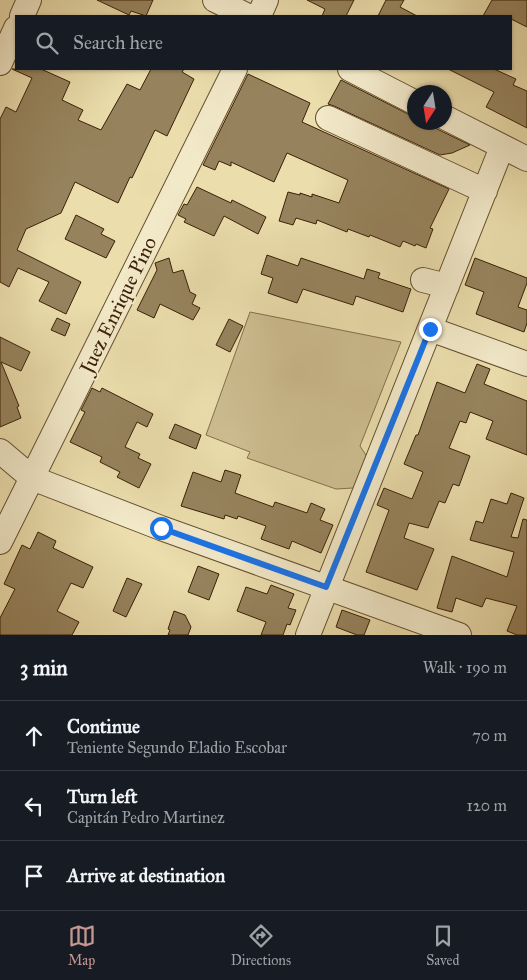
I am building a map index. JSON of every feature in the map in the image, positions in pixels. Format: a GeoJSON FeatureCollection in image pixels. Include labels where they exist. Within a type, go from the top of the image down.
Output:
{"type":"FeatureCollection","features":[{"type":"Feature","properties":{"kind":"street"},"geometry":{"type":"LineString","coordinates":[[22,15],[29,0]]}},
{"type":"Feature","properties":{"kind":"street"},"geometry":{"type":"LineString","coordinates":[[216,0],[246,15]]}},
{"type":"Feature","properties":{"kind":"street"},"geometry":{"type":"LineString","coordinates":[[259,15],[266,0]]}},
{"type":"Feature","properties":{"kind":"street"},"geometry":{"type":"LineString","coordinates":[[0,63],[15,30]]}},
{"type":"Feature","properties":{"kind":"street","name":"Juez Enrique Pino"},"geometry":{"type":"LineString","coordinates":[[0,542],[235,70]]}},
{"type":"Feature","properties":{"kind":"street"},"geometry":{"type":"LineString","coordinates":[[352,70],[407,98]]}},
{"type":"Feature","properties":{"kind":"street"},"geometry":{"type":"LineString","coordinates":[[328,118],[485,191]]}},
{"type":"Feature","properties":{"kind":"street"},"geometry":{"type":"LineString","coordinates":[[452,121],[527,159]]}},
{"type":"Feature","properties":{"kind":"street"},"geometry":{"type":"LineString","coordinates":[[308,635],[502,147]]}},
{"type":"Feature","properties":{"kind":"street"},"geometry":{"type":"LineString","coordinates":[[423,280],[447,286]]}},
{"type":"Feature","properties":{"kind":"street"},"geometry":{"type":"LineString","coordinates":[[430,329],[527,364]]}},
{"type":"Feature","properties":{"kind":"street"},"geometry":{"type":"LineString","coordinates":[[0,452],[32,478],[161,528],[459,635]]}},
{"type":"Feature","properties":{"kind":"shaded area"},"geometry":{"type":"Polygon","coordinates":[[[250,312],[401,342],[360,446],[371,463],[361,485],[353,488],[336,489],[247,458],[250,452],[206,435],[250,312]]]}},
{"type":"Feature","properties":{"kind":"building"},"geometry":{"type":"Polygon","coordinates":[[[97,0],[153,0],[146,15],[131,11],[129,15],[97,0]]]}},
{"type":"Feature","properties":{"kind":"building"},"geometry":{"type":"Polygon","coordinates":[[[307,0],[354,0],[346,15],[322,15],[325,9],[307,0]]]}},
{"type":"Feature","properties":{"kind":"building"},"geometry":{"type":"Polygon","coordinates":[[[386,0],[404,0],[400,7],[415,15],[378,15],[386,0]]]}},
{"type":"Feature","properties":{"kind":"building"},"geometry":{"type":"Polygon","coordinates":[[[492,0],[527,0],[527,27],[512,20],[512,15],[484,15],[492,0]]]}},
{"type":"Feature","properties":{"kind":"building"},"geometry":{"type":"Polygon","coordinates":[[[12,69],[43,70],[70,82],[62,100],[83,110],[78,120],[101,130],[127,84],[140,90],[150,70],[183,70],[182,72],[194,79],[167,136],[155,130],[118,203],[75,182],[61,213],[26,229],[17,250],[81,282],[66,314],[39,301],[49,282],[18,268],[9,287],[0,282],[0,119],[6,107],[16,112],[32,78],[12,69]]]}},
{"type":"Feature","properties":{"kind":"building"},"geometry":{"type":"Polygon","coordinates":[[[450,70],[496,70],[516,79],[513,85],[527,91],[527,128],[486,107],[494,92],[450,70]]]}},
{"type":"Feature","properties":{"kind":"building"},"geometry":{"type":"Polygon","coordinates":[[[248,74],[310,103],[302,122],[449,189],[430,228],[433,229],[426,248],[403,241],[400,247],[370,235],[369,237],[348,229],[347,232],[317,220],[316,224],[296,218],[293,225],[279,221],[288,192],[312,197],[312,194],[339,203],[348,180],[287,153],[274,182],[231,162],[231,166],[219,161],[215,170],[203,165],[248,74]]]}},
{"type":"Feature","properties":{"kind":"building"},"geometry":{"type":"Polygon","coordinates":[[[341,80],[407,113],[407,130],[439,130],[470,145],[452,153],[440,155],[328,104],[341,80]]]}},
{"type":"Feature","properties":{"kind":"building"},"geometry":{"type":"Polygon","coordinates":[[[197,187],[231,203],[232,200],[266,217],[258,234],[224,216],[214,236],[184,222],[186,219],[178,215],[184,204],[187,205],[197,187]]]}},
{"type":"Feature","properties":{"kind":"building"},"geometry":{"type":"Polygon","coordinates":[[[76,215],[104,229],[101,234],[115,241],[106,258],[65,239],[76,215]]]}},
{"type":"Feature","properties":{"kind":"building"},"geometry":{"type":"Polygon","coordinates":[[[267,255],[298,266],[301,258],[364,279],[367,269],[380,273],[378,278],[411,289],[403,312],[356,296],[353,305],[303,289],[297,303],[268,293],[273,278],[261,274],[267,255]]]}},
{"type":"Feature","properties":{"kind":"building"},"geometry":{"type":"Polygon","coordinates":[[[169,258],[173,273],[183,270],[190,292],[196,295],[192,304],[200,308],[193,320],[160,304],[154,318],[137,310],[157,270],[155,263],[169,258]]]}},
{"type":"Feature","properties":{"kind":"building"},"geometry":{"type":"Polygon","coordinates":[[[475,258],[527,278],[518,307],[527,310],[527,323],[524,332],[476,314],[484,292],[465,285],[475,258]]]}},
{"type":"Feature","properties":{"kind":"building"},"geometry":{"type":"Polygon","coordinates":[[[57,318],[70,324],[65,336],[51,330],[57,318]]]}},
{"type":"Feature","properties":{"kind":"building"},"geometry":{"type":"Polygon","coordinates":[[[229,319],[243,326],[230,352],[216,345],[229,319]]]}},
{"type":"Feature","properties":{"kind":"building"},"geometry":{"type":"Polygon","coordinates":[[[0,337],[30,352],[21,371],[1,362],[19,406],[17,407],[21,418],[0,427],[0,337]]]}},
{"type":"Feature","properties":{"kind":"building"},"geometry":{"type":"Polygon","coordinates":[[[477,364],[490,369],[484,384],[527,401],[527,455],[486,439],[493,421],[470,412],[466,423],[460,421],[449,448],[470,456],[459,486],[453,484],[445,503],[439,501],[428,528],[409,523],[404,538],[434,549],[417,590],[366,572],[389,510],[377,505],[384,488],[412,499],[423,472],[404,464],[416,435],[418,435],[437,382],[465,393],[477,364]]]}},
{"type":"Feature","properties":{"kind":"building"},"geometry":{"type":"Polygon","coordinates":[[[92,388],[100,392],[102,388],[153,414],[147,427],[137,422],[125,447],[140,454],[138,458],[151,464],[139,488],[117,477],[120,472],[100,462],[102,457],[70,442],[85,412],[81,410],[92,388]]]}},
{"type":"Feature","properties":{"kind":"building"},"geometry":{"type":"Polygon","coordinates":[[[175,424],[201,435],[196,449],[169,438],[175,424]]]}},
{"type":"Feature","properties":{"kind":"building"},"geometry":{"type":"Polygon","coordinates":[[[225,470],[241,475],[235,493],[273,507],[275,502],[307,513],[311,503],[325,509],[320,520],[333,525],[321,553],[292,541],[289,549],[261,539],[266,526],[238,516],[237,519],[225,515],[224,519],[181,506],[193,472],[221,482],[225,470]]]}},
{"type":"Feature","properties":{"kind":"building"},"geometry":{"type":"Polygon","coordinates":[[[511,493],[524,498],[511,537],[518,538],[523,519],[527,520],[527,635],[517,635],[507,631],[517,606],[486,598],[482,607],[456,598],[452,612],[437,608],[452,556],[507,577],[514,552],[470,540],[476,521],[483,523],[491,499],[507,504],[511,493]]]}},
{"type":"Feature","properties":{"kind":"building"},"geometry":{"type":"Polygon","coordinates":[[[38,532],[56,541],[53,548],[93,567],[83,588],[71,583],[57,611],[79,622],[72,635],[0,635],[0,618],[15,589],[4,584],[22,545],[30,549],[38,532]]]}},
{"type":"Feature","properties":{"kind":"building"},"geometry":{"type":"Polygon","coordinates":[[[198,566],[219,574],[209,600],[188,592],[198,566]]]}},
{"type":"Feature","properties":{"kind":"building"},"geometry":{"type":"Polygon","coordinates":[[[127,578],[142,584],[126,617],[113,611],[127,578]]]}},
{"type":"Feature","properties":{"kind":"building"},"geometry":{"type":"Polygon","coordinates":[[[271,585],[294,594],[288,608],[296,610],[290,625],[287,624],[283,635],[261,635],[266,622],[237,611],[246,587],[267,594],[271,585]]]}},
{"type":"Feature","properties":{"kind":"building"},"geometry":{"type":"Polygon","coordinates":[[[342,610],[370,620],[364,635],[357,635],[336,627],[342,610]]]}},
{"type":"Feature","properties":{"kind":"building"},"geometry":{"type":"Polygon","coordinates":[[[174,611],[185,615],[191,627],[188,635],[168,635],[174,611]]]}},
{"type":"Feature","properties":{"kind":"route"},"geometry":{"type":"LineString","coordinates":[[161,528],[326,587],[430,329]]}}]}
